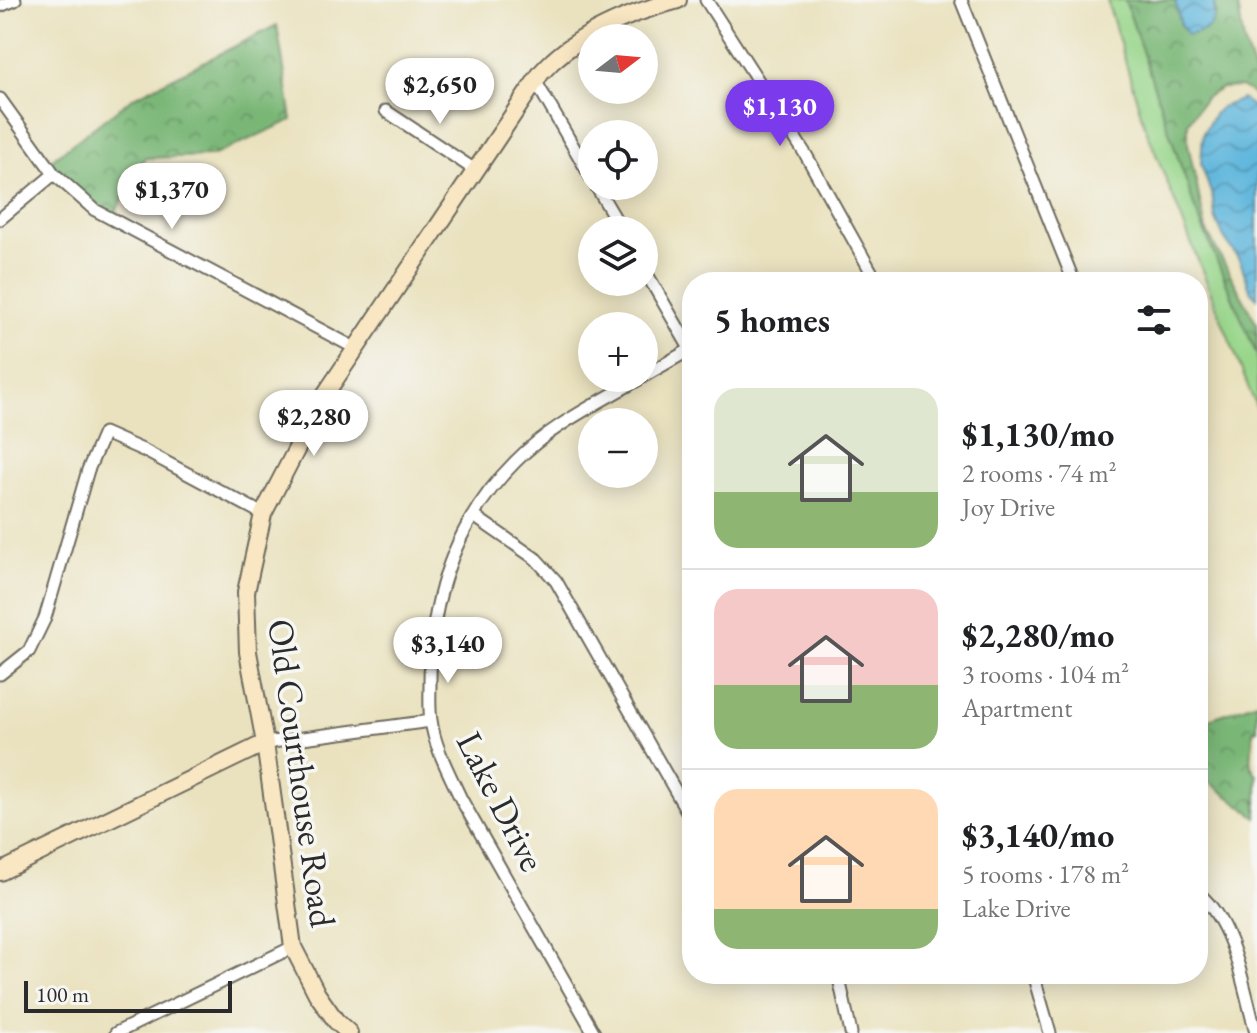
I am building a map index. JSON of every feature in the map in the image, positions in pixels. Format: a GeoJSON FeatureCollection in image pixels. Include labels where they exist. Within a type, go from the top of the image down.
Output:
{"type":"FeatureCollection","features":[{"type":"Feature","properties":{"kind":"street"},"geometry":{"type":"LineString","coordinates":[[0,6],[15,0]]}},
{"type":"Feature","properties":{"kind":"street","name":"Old Courthouse Road"},"geometry":{"type":"LineString","coordinates":[[349,1033],[336,1021],[317,994],[293,947],[265,743],[248,652],[245,608],[263,514],[324,396],[475,170],[553,60],[571,44],[616,22],[678,0]]}},
{"type":"Feature","properties":{"kind":"street"},"geometry":{"type":"LineString","coordinates":[[706,0],[806,155],[871,272]]}},
{"type":"Feature","properties":{"kind":"street"},"geometry":{"type":"LineString","coordinates":[[961,0],[1070,272]]}},
{"type":"Feature","properties":{"kind":"street"},"geometry":{"type":"LineString","coordinates":[[536,82],[578,155]]}},
{"type":"Feature","properties":{"kind":"street"},"geometry":{"type":"LineString","coordinates":[[0,99],[54,174],[95,210],[355,348]]}},
{"type":"Feature","properties":{"kind":"street"},"geometry":{"type":"LineString","coordinates":[[386,111],[475,170]]}},
{"type":"Feature","properties":{"kind":"street"},"geometry":{"type":"LineString","coordinates":[[0,219],[54,174]]}},
{"type":"Feature","properties":{"kind":"street"},"geometry":{"type":"LineString","coordinates":[[658,293],[682,334]]}},
{"type":"Feature","properties":{"kind":"street","name":"Lake Drive"},"geometry":{"type":"LineString","coordinates":[[658,369],[682,355]]}},
{"type":"Feature","properties":{"kind":"street","name":"Lake Drive"},"geometry":{"type":"LineString","coordinates":[[594,1033],[461,799],[431,721],[430,643],[438,595],[452,554],[495,484],[540,439],[618,392]]}},
{"type":"Feature","properties":{"kind":"street"},"geometry":{"type":"LineString","coordinates":[[0,674],[29,651],[45,618],[88,470],[104,433],[145,451],[263,514]]}},
{"type":"Feature","properties":{"kind":"street"},"geometry":{"type":"LineString","coordinates":[[474,516],[536,559],[556,581],[682,802]]}},
{"type":"Feature","properties":{"kind":"street"},"geometry":{"type":"LineString","coordinates":[[0,872],[265,743],[431,721]]}},
{"type":"Feature","properties":{"kind":"street"},"geometry":{"type":"LineString","coordinates":[[1208,903],[1219,914],[1226,930],[1256,1033]]}},
{"type":"Feature","properties":{"kind":"street"},"geometry":{"type":"LineString","coordinates":[[116,1033],[133,1029],[293,947]]}},
{"type":"Feature","properties":{"kind":"street"},"geometry":{"type":"LineString","coordinates":[[840,984],[851,1033]]}},
{"type":"Feature","properties":{"kind":"street"},"geometry":{"type":"LineString","coordinates":[[1036,984],[1050,1033]]}},
{"type":"Feature","properties":{"kind":"green space"},"geometry":{"type":"Polygon","coordinates":[[[1107,0],[1125,0],[1196,211],[1257,355],[1257,409],[1208,285],[1208,272],[1203,272],[1144,124],[1107,0]]]}},
{"type":"Feature","properties":{"kind":"green space"},"geometry":{"type":"Polygon","coordinates":[[[1125,0],[1175,0],[1181,26],[1198,31],[1206,30],[1216,14],[1213,0],[1237,0],[1244,42],[1257,82],[1257,97],[1241,87],[1222,88],[1205,98],[1188,123],[1188,144],[1206,230],[1257,324],[1257,355],[1196,211],[1125,0]]]}},
{"type":"Feature","properties":{"kind":"green space"},"geometry":{"type":"Polygon","coordinates":[[[277,25],[292,120],[212,156],[145,158],[112,219],[46,164],[134,97],[277,25]]]}},
{"type":"Feature","properties":{"kind":"green space"},"geometry":{"type":"Polygon","coordinates":[[[1257,702],[1257,729],[1253,731],[1251,766],[1257,775],[1257,817],[1208,781],[1208,719],[1257,702]]]}},
{"type":"Feature","properties":{"kind":"water"},"geometry":{"type":"Polygon","coordinates":[[[1175,0],[1213,0],[1211,25],[1188,35],[1181,26],[1175,0]]]}},
{"type":"Feature","properties":{"kind":"water"},"geometry":{"type":"Polygon","coordinates":[[[1242,99],[1257,109],[1257,298],[1251,292],[1240,261],[1224,238],[1215,217],[1213,199],[1201,164],[1203,133],[1215,113],[1221,107],[1242,99]]]}}]}
